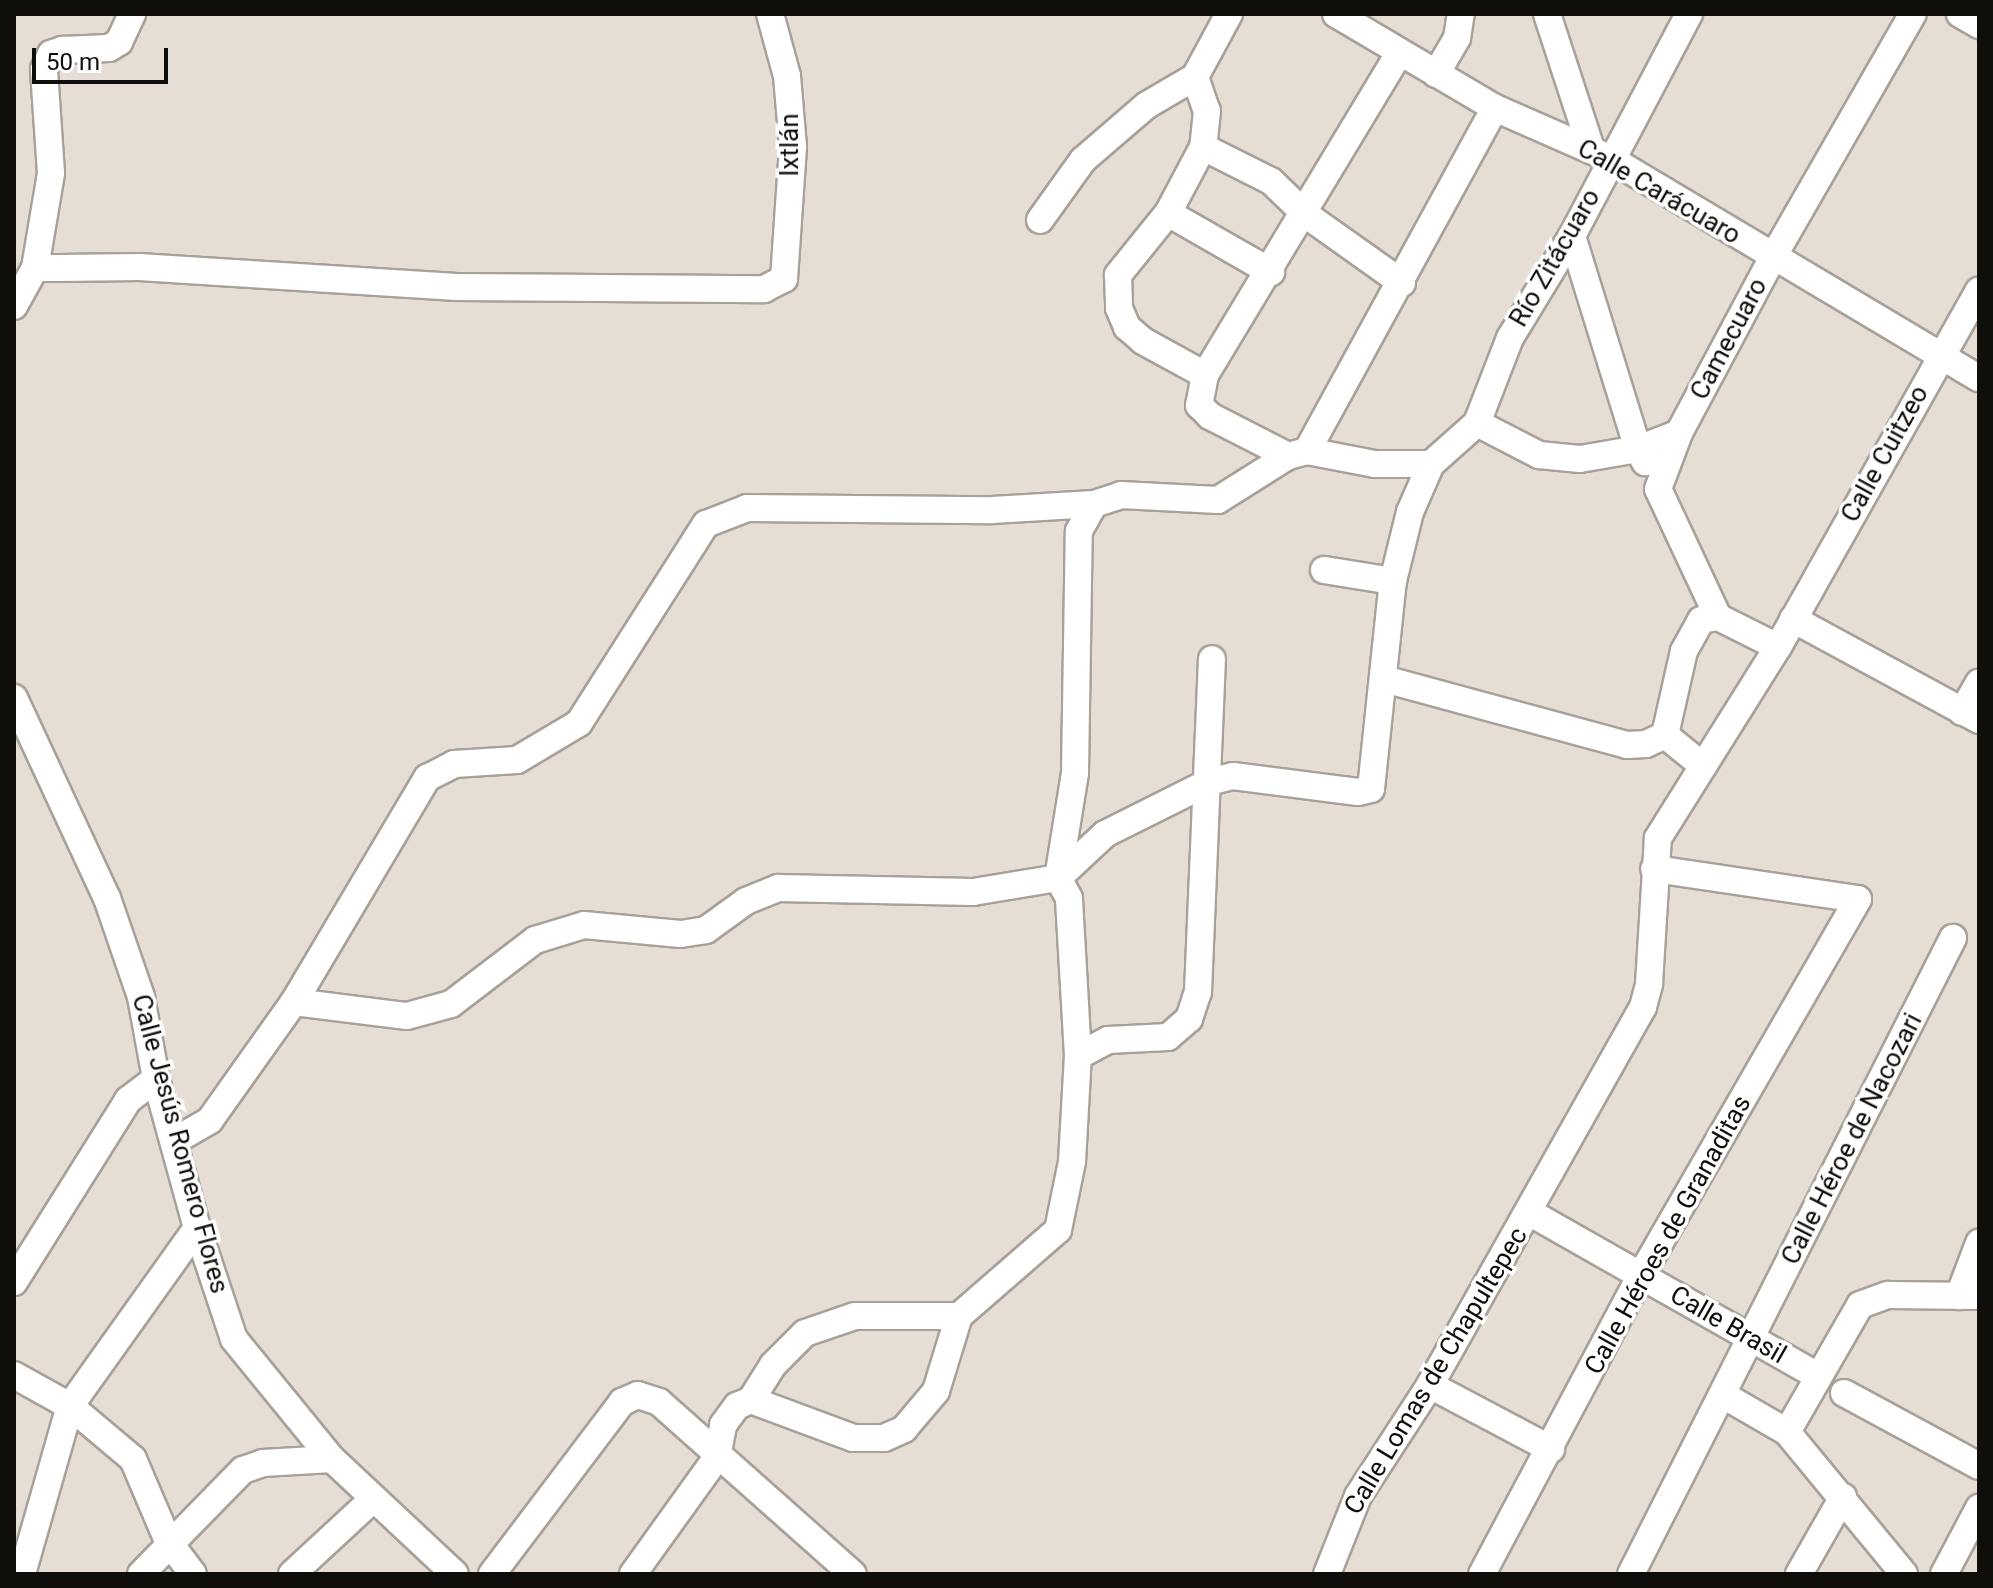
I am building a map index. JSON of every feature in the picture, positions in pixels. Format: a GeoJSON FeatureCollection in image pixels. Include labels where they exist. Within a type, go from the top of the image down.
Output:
{"type":"FeatureCollection","features":[{"type":"Feature","properties":{"kind":"street"},"geometry":{"type":"LineString","coordinates":[[14,306],[35,268],[51,173],[44,69],[51,54],[62,50],[109,48],[119,42],[132,14]]}},
{"type":"Feature","properties":{"kind":"street","name":"Ixtlán"},"geometry":{"type":"LineString","coordinates":[[35,268],[139,267],[456,287],[764,289],[784,279],[793,146],[787,76],[770,14]]}},
{"type":"Feature","properties":{"kind":"street"},"geometry":{"type":"LineString","coordinates":[[1040,220],[1083,160],[1147,105],[1195,77],[1229,14]]}},
{"type":"Feature","properties":{"kind":"street","name":"Calle Carácuaro"},"geometry":{"type":"LineString","coordinates":[[1336,14],[1495,108],[1601,154],[1979,378]]}},
{"type":"Feature","properties":{"kind":"street"},"geometry":{"type":"LineString","coordinates":[[1436,74],[1457,38],[1461,14]]}},
{"type":"Feature","properties":{"kind":"street"},"geometry":{"type":"LineString","coordinates":[[1547,14],[1601,154]]}},
{"type":"Feature","properties":{"kind":"street","name":"Río Zitácuaro"},"geometry":{"type":"LineString","coordinates":[[1477,423],[1510,338],[1572,236],[1601,154],[1689,14]]}},
{"type":"Feature","properties":{"kind":"street","name":"Camecuaro"},"geometry":{"type":"LineString","coordinates":[[1658,489],[1679,433],[1773,257],[1913,14]]}},
{"type":"Feature","properties":{"kind":"street"},"geometry":{"type":"LineString","coordinates":[[1960,14],[1979,25]]}},
{"type":"Feature","properties":{"kind":"street"},"geometry":{"type":"LineString","coordinates":[[1399,53],[1271,272],[1205,375],[1199,405],[1210,416],[1298,453],[1375,464],[1431,464]]}},
{"type":"Feature","properties":{"kind":"street"},"geometry":{"type":"LineString","coordinates":[[1195,77],[1207,111],[1203,147],[1168,213],[1118,275],[1119,308],[1127,327],[1143,341],[1205,375]]}},
{"type":"Feature","properties":{"kind":"street"},"geometry":{"type":"LineString","coordinates":[[176,1140],[210,1120],[294,1002],[427,778],[454,764],[517,760],[579,723],[706,524],[747,508],[992,510],[1094,504],[1121,495],[1218,500],[1298,453],[1402,283],[1495,108]]}},
{"type":"Feature","properties":{"kind":"street"},"geometry":{"type":"LineString","coordinates":[[1203,147],[1271,181],[1305,214],[1402,283]]}},
{"type":"Feature","properties":{"kind":"street"},"geometry":{"type":"LineString","coordinates":[[1168,213],[1271,272]]}},
{"type":"Feature","properties":{"kind":"street"},"geometry":{"type":"LineString","coordinates":[[1572,236],[1638,449],[1718,617]]}},
{"type":"Feature","properties":{"kind":"street","name":"Calle Cuitzeo"},"geometry":{"type":"LineString","coordinates":[[1654,869],[1658,838],[1778,647],[1979,291]]}},
{"type":"Feature","properties":{"kind":"street"},"geometry":{"type":"LineString","coordinates":[[294,1002],[407,1016],[451,1004],[535,940],[584,925],[681,934],[706,930],[746,901],[778,888],[973,892],[1058,878],[1105,834],[1209,782],[1233,776],[1358,792],[1371,789],[1393,581],[1410,512],[1431,464],[1477,423],[1539,455],[1580,459],[1638,449],[1679,433]]}},
{"type":"Feature","properties":{"kind":"street"},"geometry":{"type":"LineString","coordinates":[[751,1400],[853,1438],[884,1438],[904,1429],[936,1391],[959,1316],[1058,1230],[1072,1162],[1078,1056],[1069,898],[1058,878],[1075,773],[1079,531],[1094,504]]}},
{"type":"Feature","properties":{"kind":"street"},"geometry":{"type":"LineString","coordinates":[[1324,570],[1393,581]]}},
{"type":"Feature","properties":{"kind":"street"},"geometry":{"type":"LineString","coordinates":[[1665,735],[1689,637],[1701,620],[1718,617],[1778,647]]}},
{"type":"Feature","properties":{"kind":"street"},"geometry":{"type":"LineString","coordinates":[[1793,619],[1971,716],[1979,683]]}},
{"type":"Feature","properties":{"kind":"street"},"geometry":{"type":"LineString","coordinates":[[1078,1056],[1108,1040],[1168,1037],[1189,1019],[1198,992],[1212,659]]}},
{"type":"Feature","properties":{"kind":"street"},"geometry":{"type":"LineString","coordinates":[[1384,679],[1627,745],[1646,744],[1665,735]]}},
{"type":"Feature","properties":{"kind":"street","name":"Calle Jesús Romero Flores"},"geometry":{"type":"LineString","coordinates":[[14,698],[107,898],[141,997],[156,1079],[176,1140],[197,1228],[234,1339],[332,1459],[372,1500],[455,1574]]}},
{"type":"Feature","properties":{"kind":"street"},"geometry":{"type":"LineString","coordinates":[[1665,735],[1703,766]]}},
{"type":"Feature","properties":{"kind":"street","name":"Calle Héroes de Granaditas"},"geometry":{"type":"LineString","coordinates":[[1482,1574],[1641,1275],[1858,899],[1654,869]]}},
{"type":"Feature","properties":{"kind":"street","name":"Calle Lomas de Chapultepec"},"geometry":{"type":"LineString","coordinates":[[1327,1574],[1358,1496],[1430,1385],[1643,1007],[1650,972],[1654,869]]}},
{"type":"Feature","properties":{"kind":"street","name":"Calle Héroe de Nacozari"},"geometry":{"type":"LineString","coordinates":[[1631,1574],[1953,938]]}},
{"type":"Feature","properties":{"kind":"street"},"geometry":{"type":"LineString","coordinates":[[14,1282],[128,1100],[156,1079]]}},
{"type":"Feature","properties":{"kind":"street"},"geometry":{"type":"LineString","coordinates":[[1529,1212],[1641,1275]]}},
{"type":"Feature","properties":{"kind":"street"},"geometry":{"type":"LineString","coordinates":[[22,1574],[70,1406],[197,1228]]}},
{"type":"Feature","properties":{"kind":"street"},"geometry":{"type":"LineString","coordinates":[[1787,1432],[1816,1375],[1860,1305],[1873,1297],[1969,1296],[1979,1243]]}},
{"type":"Feature","properties":{"kind":"street","name":"Calle Brasil"},"geometry":{"type":"LineString","coordinates":[[1641,1275],[1816,1375]]}},
{"type":"Feature","properties":{"kind":"street"},"geometry":{"type":"LineString","coordinates":[[633,1574],[717,1457],[723,1425],[737,1406],[751,1400],[773,1365],[805,1333],[855,1316],[959,1316]]}},
{"type":"Feature","properties":{"kind":"street"},"geometry":{"type":"LineString","coordinates":[[14,1375],[70,1406],[133,1459],[168,1541],[193,1574]]}},
{"type":"Feature","properties":{"kind":"street"},"geometry":{"type":"LineString","coordinates":[[1430,1385],[1551,1449]]}},
{"type":"Feature","properties":{"kind":"street"},"geometry":{"type":"LineString","coordinates":[[1844,1393],[1979,1466]]}},
{"type":"Feature","properties":{"kind":"street"},"geometry":{"type":"LineString","coordinates":[[492,1574],[622,1402],[638,1395],[659,1402],[717,1457],[853,1574]]}},
{"type":"Feature","properties":{"kind":"street"},"geometry":{"type":"LineString","coordinates":[[1723,1395],[1787,1432],[1904,1574]]}},
{"type":"Feature","properties":{"kind":"street"},"geometry":{"type":"LineString","coordinates":[[141,1574],[168,1541],[243,1470],[263,1463],[332,1459]]}},
{"type":"Feature","properties":{"kind":"street"},"geometry":{"type":"LineString","coordinates":[[1799,1574],[1843,1497]]}},
{"type":"Feature","properties":{"kind":"street"},"geometry":{"type":"LineString","coordinates":[[292,1574],[372,1500]]}},
{"type":"Feature","properties":{"kind":"street"},"geometry":{"type":"LineString","coordinates":[[1944,1574],[1979,1508]]}}]}
